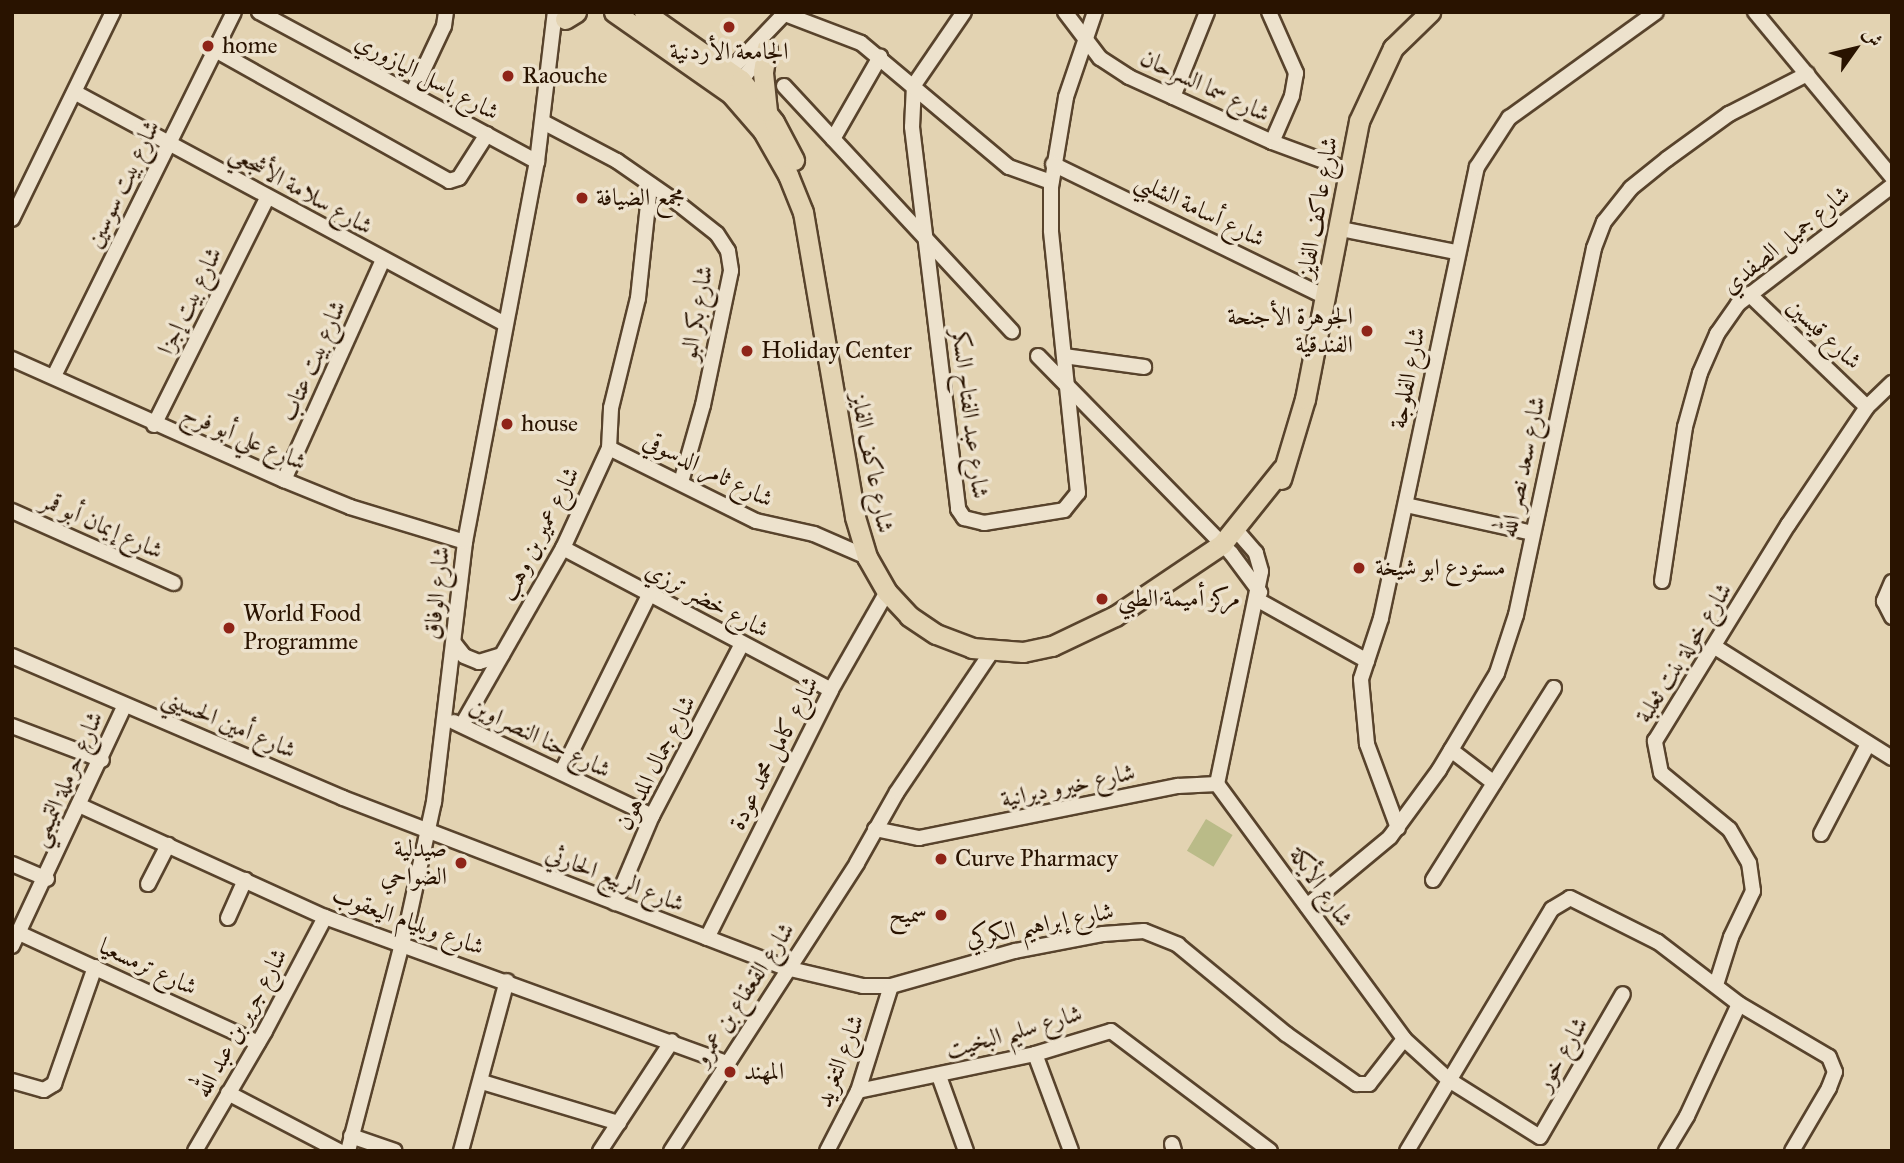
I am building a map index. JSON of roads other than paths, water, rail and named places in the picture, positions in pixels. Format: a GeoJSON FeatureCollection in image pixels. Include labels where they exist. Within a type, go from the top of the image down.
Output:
{"type":"FeatureCollection","features":[{"type":"Feature","properties":{"kind":"main road","name":"شارع عاكف الفايز"},"geometry":{"type":"LineString","coordinates":[[614,12],[730,82],[775,149],[803,212],[846,474],[867,557],[887,592],[909,616],[936,634],[992,651],[1052,646],[1115,616],[1141,608],[1233,542],[1281,480],[1282,469],[1306,399],[1341,229],[1348,170],[1359,121],[1382,66],[1427,13]]}},
{"type":"Feature","properties":{"kind":"main road","name":"شارع عاكف الفايز"},"geometry":{"type":"LineString","coordinates":[[644,12],[767,112],[795,163],[805,198],[803,212]]}},
{"type":"Feature","properties":{"kind":"main road"},"geometry":{"type":"LineString","coordinates":[[767,48],[763,72],[767,112]]}},
{"type":"Feature","properties":{"kind":"street"},"geometry":{"type":"LineString","coordinates":[[12,219],[76,93],[113,12]]}},
{"type":"Feature","properties":{"kind":"street","name":"شارع بيت سوسين"},"geometry":{"type":"LineString","coordinates":[[54,376],[234,12]]}},
{"type":"Feature","properties":{"kind":"street","name":"شارع باسل اليازوري"},"geometry":{"type":"LineString","coordinates":[[259,12],[537,162]]}},
{"type":"Feature","properties":{"kind":"street"},"geometry":{"type":"LineString","coordinates":[[412,94],[444,26],[446,12]]}},
{"type":"Feature","properties":{"kind":"street"},"geometry":{"type":"LineString","coordinates":[[914,85],[964,12]]}},
{"type":"Feature","properties":{"kind":"street","name":"شارع سما السرحان"},"geometry":{"type":"LineString","coordinates":[[1066,12],[1084,42],[1129,77],[1272,142],[1348,170]]}},
{"type":"Feature","properties":{"kind":"street","name":"شارع عبد الفتاح السكر"},"geometry":{"type":"LineString","coordinates":[[914,85],[912,127],[923,237],[961,515],[984,523],[1069,507],[1079,487],[1051,230],[1051,182],[1066,97],[1095,12]]}},
{"type":"Feature","properties":{"kind":"street"},"geometry":{"type":"LineString","coordinates":[[1172,97],[1208,12]]}},
{"type":"Feature","properties":{"kind":"street"},"geometry":{"type":"LineString","coordinates":[[1269,12],[1292,59],[1296,81],[1272,142]]}},
{"type":"Feature","properties":{"kind":"street","name":"شارع الفلوجة"},"geometry":{"type":"LineString","coordinates":[[1398,828],[1375,773],[1363,722],[1360,689],[1406,505],[1456,252],[1478,167],[1493,137],[1529,101],[1656,12]]}},
{"type":"Feature","properties":{"kind":"street"},"geometry":{"type":"LineString","coordinates":[[1755,12],[1892,177]]}},
{"type":"Feature","properties":{"kind":"street"},"geometry":{"type":"LineString","coordinates":[[730,82],[785,14]]}},
{"type":"Feature","properties":{"kind":"street"},"geometry":{"type":"LineString","coordinates":[[730,82],[767,48],[785,14]]}},
{"type":"Feature","properties":{"kind":"street"},"geometry":{"type":"LineString","coordinates":[[785,14],[848,37],[880,57],[1009,167],[1051,182]]}},
{"type":"Feature","properties":{"kind":"street","name":"شارع الوفاق"},"geometry":{"type":"LineString","coordinates":[[348,1151],[402,947],[428,832],[446,719],[465,542],[537,162],[560,18]]}},
{"type":"Feature","properties":{"kind":"street"},"geometry":{"type":"LineString","coordinates":[[215,50],[449,181],[459,178],[486,135]]}},
{"type":"Feature","properties":{"kind":"street"},"geometry":{"type":"LineString","coordinates":[[833,139],[880,57]]}},
{"type":"Feature","properties":{"kind":"street","name":"شارع سعد نصر الله"},"geometry":{"type":"LineString","coordinates":[[1307,906],[1398,828],[1451,750],[1504,657],[1594,248],[1604,222],[1631,188],[1667,159],[1729,114],[1807,74]]}},
{"type":"Feature","properties":{"kind":"street"},"geometry":{"type":"LineString","coordinates":[[784,86],[1012,331]]}},
{"type":"Feature","properties":{"kind":"street","name":"شارع سلامة الأشجعي"},"geometry":{"type":"LineString","coordinates":[[76,93],[505,324]]}},
{"type":"Feature","properties":{"kind":"street","name":"شارع بكر البو"},"geometry":{"type":"LineString","coordinates":[[543,122],[617,161],[717,234],[731,261],[703,405],[681,482]]}},
{"type":"Feature","properties":{"kind":"street","name":"شارع أسامة الشلبي"},"geometry":{"type":"LineString","coordinates":[[1053,164],[1326,297]]}},
{"type":"Feature","properties":{"kind":"street","name":"شارع عمير بن وهب"},"geometry":{"type":"LineString","coordinates":[[462,725],[563,548],[609,448],[611,408],[638,298],[650,185]]}},
{"type":"Feature","properties":{"kind":"street","name":"شارع جميل الصفدي"},"geometry":{"type":"LineString","coordinates":[[1662,581],[1683,439],[1700,373],[1717,334],[1749,294],[1892,186]]}},
{"type":"Feature","properties":{"kind":"street","name":"شارع بيت إجزا"},"geometry":{"type":"LineString","coordinates":[[154,425],[267,198]]}},
{"type":"Feature","properties":{"kind":"street"},"geometry":{"type":"LineString","coordinates":[[1341,229],[1456,252]]}},
{"type":"Feature","properties":{"kind":"street","name":"شارع بيت عتاب"},"geometry":{"type":"LineString","coordinates":[[284,480],[383,260]]}},
{"type":"Feature","properties":{"kind":"street","name":"شارع قيسين"},"geometry":{"type":"LineString","coordinates":[[1749,294],[1867,407]]}},
{"type":"Feature","properties":{"kind":"street"},"geometry":{"type":"LineString","coordinates":[[1038,356],[1069,391],[1233,542],[1261,564],[1259,596],[1217,784]]}},
{"type":"Feature","properties":{"kind":"street"},"geometry":{"type":"LineString","coordinates":[[1065,356],[1144,367]]}},
{"type":"Feature","properties":{"kind":"street","name":"شارع علي أبو فرح"},"geometry":{"type":"LineString","coordinates":[[12,359],[54,376],[154,425],[350,507],[465,542]]}},
{"type":"Feature","properties":{"kind":"street","name":"شارع خولة بنت ثعلبة"},"geometry":{"type":"LineString","coordinates":[[1716,985],[1753,891],[1749,863],[1729,829],[1661,773],[1654,749],[1664,721],[1715,648],[1788,525],[1867,407],[1892,383]]}},
{"type":"Feature","properties":{"kind":"street","name":"شارع ثامر الدسوقي"},"geometry":{"type":"LineString","coordinates":[[609,448],[756,521],[814,534],[867,557]]}},
{"type":"Feature","properties":{"kind":"street"},"geometry":{"type":"LineString","coordinates":[[1406,505],[1532,533]]}},
{"type":"Feature","properties":{"kind":"street","name":"شارع إيمان أبو قمر"},"geometry":{"type":"LineString","coordinates":[[12,511],[174,583]]}},
{"type":"Feature","properties":{"kind":"street"},"geometry":{"type":"LineString","coordinates":[[1233,542],[1259,596],[1367,662]]}},
{"type":"Feature","properties":{"kind":"street","name":"شارع خضر ترزي"},"geometry":{"type":"LineString","coordinates":[[563,548],[831,690]]}},
{"type":"Feature","properties":{"kind":"street"},"geometry":{"type":"LineString","coordinates":[[1892,582],[1884,601],[1892,617]]}},
{"type":"Feature","properties":{"kind":"street","name":"شارع كامل محمد عودة"},"geometry":{"type":"LineString","coordinates":[[707,938],[831,690],[887,592]]}},
{"type":"Feature","properties":{"kind":"street"},"geometry":{"type":"LineString","coordinates":[[562,771],[649,595]]}},
{"type":"Feature","properties":{"kind":"street"},"geometry":{"type":"LineString","coordinates":[[454,643],[464,656],[479,662],[502,654]]}},
{"type":"Feature","properties":{"kind":"street","name":"شارع جمال المدهون"},"geometry":{"type":"LineString","coordinates":[[615,903],[652,816],[742,644]]}},
{"type":"Feature","properties":{"kind":"street"},"geometry":{"type":"LineString","coordinates":[[1715,648],[1892,758]]}},
{"type":"Feature","properties":{"kind":"street","name":"شارع القعقاع بن عمرو"},"geometry":{"type":"LineString","coordinates":[[671,1151],[786,968],[882,827],[907,782],[992,651]]}},
{"type":"Feature","properties":{"kind":"street","name":"شارع أمين الحسيني"},"geometry":{"type":"LineString","coordinates":[[12,656],[428,832]]}},
{"type":"Feature","properties":{"kind":"street"},"geometry":{"type":"LineString","coordinates":[[1433,880],[1555,688]]}},
{"type":"Feature","properties":{"kind":"street","name":"شارع حرملة التميمي"},"geometry":{"type":"LineString","coordinates":[[15,937],[47,879],[125,705]]}},
{"type":"Feature","properties":{"kind":"street","name":"شارع حنا النصراوين"},"geometry":{"type":"LineString","coordinates":[[446,719],[562,771],[652,816]]}},
{"type":"Feature","properties":{"kind":"street"},"geometry":{"type":"LineString","coordinates":[[12,726],[102,760]]}},
{"type":"Feature","properties":{"kind":"street"},"geometry":{"type":"LineString","coordinates":[[1821,834],[1868,744]]}},
{"type":"Feature","properties":{"kind":"street"},"geometry":{"type":"LineString","coordinates":[[1451,750],[1494,783]]}},
{"type":"Feature","properties":{"kind":"street","name":"شارع خيرو ديرانية"},"geometry":{"type":"LineString","coordinates":[[882,827],[928,835],[1178,786],[1217,784]]}},
{"type":"Feature","properties":{"kind":"street","name":"شارع الأيكة"},"geometry":{"type":"LineString","coordinates":[[1217,784],[1404,1039],[1449,1080],[1541,1144]]}},
{"type":"Feature","properties":{"kind":"street","name":"شارع ويليام اليعقوب"},"geometry":{"type":"LineString","coordinates":[[81,806],[325,916],[402,947],[507,981],[726,1063]]}},
{"type":"Feature","properties":{"kind":"street","name":"شارع الربيع الحارثي"},"geometry":{"type":"LineString","coordinates":[[428,832],[786,968]]}},
{"type":"Feature","properties":{"kind":"street"},"geometry":{"type":"LineString","coordinates":[[148,884],[168,845]]}},
{"type":"Feature","properties":{"kind":"street"},"geometry":{"type":"LineString","coordinates":[[12,864],[47,879]]}},
{"type":"Feature","properties":{"kind":"street"},"geometry":{"type":"LineString","coordinates":[[228,918],[245,880]]}},
{"type":"Feature","properties":{"kind":"street"},"geometry":{"type":"LineString","coordinates":[[1407,1151],[1552,909],[1567,898],[1658,943],[1739,1004],[1818,1048],[1829,1057],[1835,1072],[1792,1151]]}},
{"type":"Feature","properties":{"kind":"street","name":"شارع جرير بن عبد الله"},"geometry":{"type":"LineString","coordinates":[[195,1151],[258,1043],[325,916]]}},
{"type":"Feature","properties":{"kind":"street","name":"شارع إبراهيم الكركي"},"geometry":{"type":"LineString","coordinates":[[786,968],[863,986],[891,986],[1015,951],[1103,934],[1143,931],[1178,945],[1286,1034],[1357,1084],[1371,1082],[1404,1039]]}},
{"type":"Feature","properties":{"kind":"street","name":"شارع ترمسعيا"},"geometry":{"type":"LineString","coordinates":[[15,937],[95,967],[258,1043]]}},
{"type":"Feature","properties":{"kind":"street"},"geometry":{"type":"LineString","coordinates":[[12,1081],[44,1090],[54,1084],[95,967]]}},
{"type":"Feature","properties":{"kind":"street"},"geometry":{"type":"LineString","coordinates":[[461,1151],[482,1082],[507,981]]}},
{"type":"Feature","properties":{"kind":"street","name":"شارع التغريد"},"geometry":{"type":"LineString","coordinates":[[827,1151],[858,1091],[891,986]]}},
{"type":"Feature","properties":{"kind":"street","name":"شارع خور"},"geometry":{"type":"LineString","coordinates":[[1541,1144],[1623,994]]}},
{"type":"Feature","properties":{"kind":"street"},"geometry":{"type":"LineString","coordinates":[[1665,1151],[1739,1004]]}},
{"type":"Feature","properties":{"kind":"street","name":"شارع سليم البخيت"},"geometry":{"type":"LineString","coordinates":[[858,1091],[1035,1054],[1111,1031],[1270,1151]]}},
{"type":"Feature","properties":{"kind":"street"},"geometry":{"type":"LineString","coordinates":[[600,1151],[672,1041]]}},
{"type":"Feature","properties":{"kind":"street"},"geometry":{"type":"LineString","coordinates":[[1035,1054],[1071,1151]]}},
{"type":"Feature","properties":{"kind":"street"},"geometry":{"type":"LineString","coordinates":[[939,1076],[966,1151]]}},
{"type":"Feature","properties":{"kind":"street"},"geometry":{"type":"LineString","coordinates":[[482,1082],[619,1123]]}},
{"type":"Feature","properties":{"kind":"street"},"geometry":{"type":"LineString","coordinates":[[228,1093],[338,1151]]}},
{"type":"Feature","properties":{"kind":"street"},"geometry":{"type":"LineString","coordinates":[[351,1136],[395,1151]]}},
{"type":"Feature","properties":{"kind":"place","name":"الجامعة الأردنية"},"geometry":{"type":"Point","coordinates":[729,27]}},
{"type":"Feature","properties":{"kind":"place","name":"home"},"geometry":{"type":"Point","coordinates":[208,46]}},
{"type":"Feature","properties":{"kind":"place","name":"Raouche"},"geometry":{"type":"Point","coordinates":[508,76]}},
{"type":"Feature","properties":{"kind":"place","name":"مجمع الضيافة"},"geometry":{"type":"Point","coordinates":[582,198]}},
{"type":"Feature","properties":{"kind":"place","name":"الجوهرة الأجنحة الفندقية"},"geometry":{"type":"Point","coordinates":[1367,331]}},
{"type":"Feature","properties":{"kind":"place","name":"Holiday Center"},"geometry":{"type":"Point","coordinates":[747,351]}},
{"type":"Feature","properties":{"kind":"place","name":"house"},"geometry":{"type":"Point","coordinates":[507,424]}},
{"type":"Feature","properties":{"kind":"place","name":"مستودع ابو شيخة"},"geometry":{"type":"Point","coordinates":[1359,568]}},
{"type":"Feature","properties":{"kind":"place","name":"مركز أميمة الطبي"},"geometry":{"type":"Point","coordinates":[1102,599]}},
{"type":"Feature","properties":{"kind":"place","name":"World Food Programme"},"geometry":{"type":"Point","coordinates":[229,628]}},
{"type":"Feature","properties":{"kind":"place","name":"Curve Pharmacy"},"geometry":{"type":"Point","coordinates":[941,859]}},
{"type":"Feature","properties":{"kind":"place","name":"صيدلية الضواحي"},"geometry":{"type":"Point","coordinates":[461,863]}},
{"type":"Feature","properties":{"kind":"place","name":"سميح"},"geometry":{"type":"Point","coordinates":[941,915]}},
{"type":"Feature","properties":{"kind":"place","name":"المهند"},"geometry":{"type":"Point","coordinates":[730,1072]}}]}
